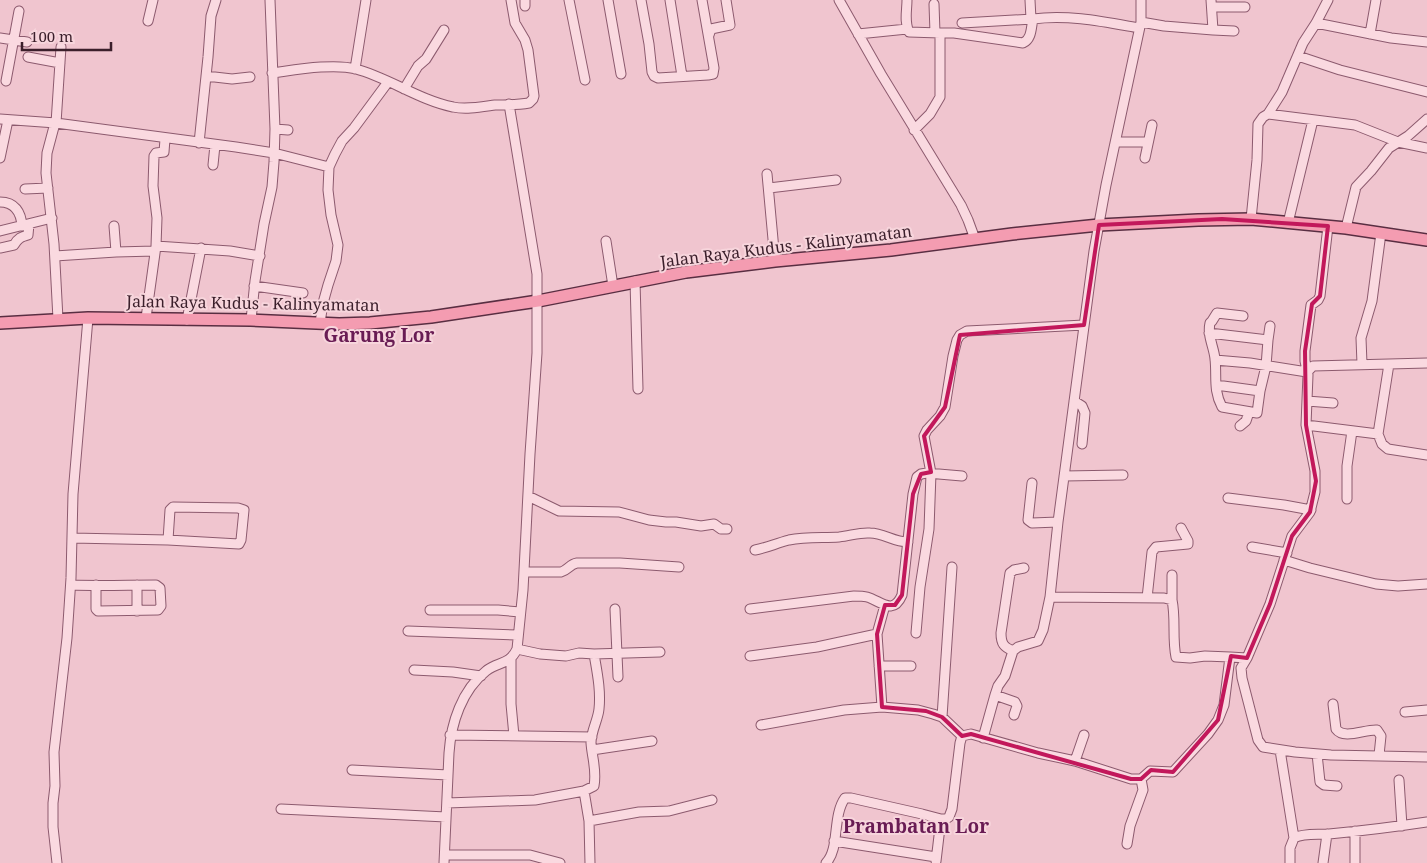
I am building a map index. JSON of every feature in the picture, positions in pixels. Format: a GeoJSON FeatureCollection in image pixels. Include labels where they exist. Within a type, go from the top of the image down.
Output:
{"type":"FeatureCollection","features":[{"type":"Feature","properties":{"kind":"main road","name":"Jalan Raya Kudus - Kalinyamatan"},"geometry":{"type":"LineString","coordinates":[[0,323],[88,318],[251,320],[358,324],[397,321],[538,301],[686,272],[775,261],[899,250],[1046,230],[1099,225],[1252,219],[1346,228],[1427,240]]}},
{"type":"Feature","properties":{"kind":"street"},"geometry":{"type":"LineString","coordinates":[[148,21],[153,0]]}},
{"type":"Feature","properties":{"kind":"street"},"geometry":{"type":"LineString","coordinates":[[199,143],[211,16],[216,0]]}},
{"type":"Feature","properties":{"kind":"street"},"geometry":{"type":"LineString","coordinates":[[251,320],[254,286],[272,187],[275,129],[270,0]]}},
{"type":"Feature","properties":{"kind":"street"},"geometry":{"type":"LineString","coordinates":[[355,69],[366,0]]}},
{"type":"Feature","properties":{"kind":"street"},"geometry":{"type":"LineString","coordinates":[[272,74],[322,68],[355,69],[424,98],[452,107],[468,108],[529,103],[534,96],[528,50],[515,22],[511,0]]}},
{"type":"Feature","properties":{"kind":"street"},"geometry":{"type":"LineString","coordinates":[[569,0],[585,80]]}},
{"type":"Feature","properties":{"kind":"street"},"geometry":{"type":"LineString","coordinates":[[608,0],[622,74]]}},
{"type":"Feature","properties":{"kind":"street"},"geometry":{"type":"LineString","coordinates":[[641,0],[651,66],[654,76],[658,78],[714,74],[702,0]]}},
{"type":"Feature","properties":{"kind":"street"},"geometry":{"type":"LineString","coordinates":[[670,0],[682,76]]}},
{"type":"Feature","properties":{"kind":"street"},"geometry":{"type":"LineString","coordinates":[[709,35],[711,29],[730,26],[726,0]]}},
{"type":"Feature","properties":{"kind":"street"},"geometry":{"type":"LineString","coordinates":[[839,0],[960,205],[968,220],[974,239]]}},
{"type":"Feature","properties":{"kind":"street"},"geometry":{"type":"LineString","coordinates":[[907,0],[906,21],[907,29],[911,33],[954,32],[1023,42],[1027,41],[1030,37],[1032,19],[1030,0]]}},
{"type":"Feature","properties":{"kind":"street"},"geometry":{"type":"LineString","coordinates":[[983,738],[998,686],[1005,676],[1013,651],[1018,647],[1035,642],[1039,639],[1043,630],[1050,597],[1090,274],[1140,25],[1141,0]]}},
{"type":"Feature","properties":{"kind":"street"},"geometry":{"type":"LineString","coordinates":[[1252,219],[1258,124],[1268,114],[1282,92],[1303,43],[1328,0]]}},
{"type":"Feature","properties":{"kind":"street"},"geometry":{"type":"LineString","coordinates":[[1370,34],[1376,0]]}},
{"type":"Feature","properties":{"kind":"street"},"geometry":{"type":"LineString","coordinates":[[1213,30],[1212,3],[1245,6]]}},
{"type":"Feature","properties":{"kind":"street"},"geometry":{"type":"LineString","coordinates":[[914,130],[930,114],[940,97],[934,4]]}},
{"type":"Feature","properties":{"kind":"street"},"geometry":{"type":"LineString","coordinates":[[6,81],[18,11]]}},
{"type":"Feature","properties":{"kind":"street"},"geometry":{"type":"LineString","coordinates":[[962,23],[1042,18],[1078,19],[1234,31]]}},
{"type":"Feature","properties":{"kind":"street"},"geometry":{"type":"LineString","coordinates":[[1316,23],[1391,38],[1427,42]]}},
{"type":"Feature","properties":{"kind":"street"},"geometry":{"type":"LineString","coordinates":[[858,34],[907,29]]}},
{"type":"Feature","properties":{"kind":"street"},"geometry":{"type":"LineString","coordinates":[[404,89],[444,30]]}},
{"type":"Feature","properties":{"kind":"street"},"geometry":{"type":"LineString","coordinates":[[0,38],[27,42]]}},
{"type":"Feature","properties":{"kind":"street"},"geometry":{"type":"LineString","coordinates":[[58,319],[55,256],[46,161],[55,123],[61,47]]}},
{"type":"Feature","properties":{"kind":"street"},"geometry":{"type":"LineString","coordinates":[[1298,56],[1340,70],[1427,92]]}},
{"type":"Feature","properties":{"kind":"street"},"geometry":{"type":"LineString","coordinates":[[28,57],[60,63]]}},
{"type":"Feature","properties":{"kind":"street"},"geometry":{"type":"LineString","coordinates":[[206,76],[232,79],[250,77]]}},
{"type":"Feature","properties":{"kind":"street"},"geometry":{"type":"LineString","coordinates":[[320,323],[323,303],[336,261],[338,245],[331,216],[328,190],[330,167],[342,141],[388,82]]}},
{"type":"Feature","properties":{"kind":"street"},"geometry":{"type":"LineString","coordinates":[[509,104],[538,274],[537,353],[524,572],[517,649],[511,659],[511,704],[514,736]]}},
{"type":"Feature","properties":{"kind":"street"},"geometry":{"type":"LineString","coordinates":[[1268,114],[1355,125],[1398,142],[1427,148]]}},
{"type":"Feature","properties":{"kind":"street"},"geometry":{"type":"LineString","coordinates":[[0,158],[4,119],[55,123],[165,139],[215,144],[274,153],[330,167]]}},
{"type":"Feature","properties":{"kind":"street"},"geometry":{"type":"LineString","coordinates":[[1346,228],[1356,187],[1389,148],[1417,129],[1427,119]]}},
{"type":"Feature","properties":{"kind":"street"},"geometry":{"type":"LineString","coordinates":[[1288,222],[1313,120]]}},
{"type":"Feature","properties":{"kind":"street"},"geometry":{"type":"LineString","coordinates":[[1145,158],[1152,125]]}},
{"type":"Feature","properties":{"kind":"street"},"geometry":{"type":"LineString","coordinates":[[275,129],[288,130]]}},
{"type":"Feature","properties":{"kind":"street"},"geometry":{"type":"LineString","coordinates":[[146,318],[156,248],[157,218],[153,186],[154,156],[156,153],[164,152],[165,139]]}},
{"type":"Feature","properties":{"kind":"street"},"geometry":{"type":"LineString","coordinates":[[1116,142],[1148,142]]}},
{"type":"Feature","properties":{"kind":"street"},"geometry":{"type":"LineString","coordinates":[[213,165],[215,144]]}},
{"type":"Feature","properties":{"kind":"street"},"geometry":{"type":"LineString","coordinates":[[767,174],[775,261]]}},
{"type":"Feature","properties":{"kind":"street"},"geometry":{"type":"LineString","coordinates":[[769,188],[836,180]]}},
{"type":"Feature","properties":{"kind":"street"},"geometry":{"type":"LineString","coordinates":[[25,189],[48,188]]}},
{"type":"Feature","properties":{"kind":"street"},"geometry":{"type":"LineString","coordinates":[[0,202],[10,203],[16,208],[26,225],[28,235],[16,240],[14,245],[0,248]]}},
{"type":"Feature","properties":{"kind":"street"},"geometry":{"type":"LineString","coordinates":[[0,231],[52,218]]}},
{"type":"Feature","properties":{"kind":"street"},"geometry":{"type":"LineString","coordinates":[[114,226],[116,252]]}},
{"type":"Feature","properties":{"kind":"street"},"geometry":{"type":"LineString","coordinates":[[1172,575],[1176,657],[1239,657],[1249,651],[1270,604],[1295,531],[1308,516],[1316,492],[1316,481],[1306,425],[1307,372],[1305,351],[1310,311],[1312,304],[1320,296],[1328,226]]}},
{"type":"Feature","properties":{"kind":"street"},"geometry":{"type":"LineString","coordinates":[[1362,364],[1361,338],[1372,301],[1381,233]]}},
{"type":"Feature","properties":{"kind":"street"},"geometry":{"type":"LineString","coordinates":[[606,241],[613,286]]}},
{"type":"Feature","properties":{"kind":"street"},"geometry":{"type":"LineString","coordinates":[[55,256],[156,248],[201,248],[260,256]]}},
{"type":"Feature","properties":{"kind":"street"},"geometry":{"type":"LineString","coordinates":[[187,320],[201,248]]}},
{"type":"Feature","properties":{"kind":"street"},"geometry":{"type":"LineString","coordinates":[[635,281],[638,389]]}},
{"type":"Feature","properties":{"kind":"street"},"geometry":{"type":"LineString","coordinates":[[254,286],[303,293]]}},
{"type":"Feature","properties":{"kind":"street"},"geometry":{"type":"LineString","coordinates":[[1243,316],[1217,313],[1210,323],[1209,333],[1215,360],[1216,393],[1222,407],[1257,413],[1266,366],[1270,326]]}},
{"type":"Feature","properties":{"kind":"street"},"geometry":{"type":"LineString","coordinates":[[57,863],[53,827],[54,752],[67,638],[71,585],[74,481],[88,318]]}},
{"type":"Feature","properties":{"kind":"street"},"geometry":{"type":"LineString","coordinates":[[916,633],[920,587],[929,529],[931,473],[924,436],[945,407],[952,356],[957,340],[960,335],[967,331],[1084,325]]}},
{"type":"Feature","properties":{"kind":"street"},"geometry":{"type":"LineString","coordinates":[[1209,333],[1268,340]]}},
{"type":"Feature","properties":{"kind":"street"},"geometry":{"type":"LineString","coordinates":[[1215,360],[1307,372]]}},
{"type":"Feature","properties":{"kind":"street"},"geometry":{"type":"LineString","coordinates":[[1307,372],[1313,366],[1427,363]]}},
{"type":"Feature","properties":{"kind":"street"},"geometry":{"type":"LineString","coordinates":[[1389,364],[1378,434],[1382,444],[1388,449],[1427,454]]}},
{"type":"Feature","properties":{"kind":"street"},"geometry":{"type":"LineString","coordinates":[[1216,385],[1260,392]]}},
{"type":"Feature","properties":{"kind":"street"},"geometry":{"type":"LineString","coordinates":[[1074,401],[1082,406],[1086,413],[1082,444]]}},
{"type":"Feature","properties":{"kind":"street"},"geometry":{"type":"LineString","coordinates":[[1307,401],[1333,402]]}},
{"type":"Feature","properties":{"kind":"street"},"geometry":{"type":"LineString","coordinates":[[1240,426],[1246,421],[1249,412]]}},
{"type":"Feature","properties":{"kind":"street"},"geometry":{"type":"LineString","coordinates":[[1306,425],[1378,434]]}},
{"type":"Feature","properties":{"kind":"street"},"geometry":{"type":"LineString","coordinates":[[1347,498],[1352,431]]}},
{"type":"Feature","properties":{"kind":"street"},"geometry":{"type":"LineString","coordinates":[[750,609],[854,596],[866,596],[890,606],[900,601],[917,477],[921,474],[931,473],[962,476]]}},
{"type":"Feature","properties":{"kind":"street"},"geometry":{"type":"LineString","coordinates":[[1064,476],[1123,475]]}},
{"type":"Feature","properties":{"kind":"street"},"geometry":{"type":"LineString","coordinates":[[1032,483],[1028,518],[1030,522],[1058,522]]}},
{"type":"Feature","properties":{"kind":"street"},"geometry":{"type":"LineString","coordinates":[[528,496],[559,511],[619,512],[648,520],[700,526],[714,524],[720,529],[727,529]]}},
{"type":"Feature","properties":{"kind":"street"},"geometry":{"type":"LineString","coordinates":[[1228,498],[1311,510]]}},
{"type":"Feature","properties":{"kind":"street"},"geometry":{"type":"LineString","coordinates":[[72,538],[239,544],[244,510],[238,508],[173,507],[170,510],[168,540]]}},
{"type":"Feature","properties":{"kind":"street"},"geometry":{"type":"LineString","coordinates":[[1147,598],[1152,552],[1156,547],[1188,544],[1181,528]]}},
{"type":"Feature","properties":{"kind":"street"},"geometry":{"type":"LineString","coordinates":[[755,550],[789,540],[865,533],[878,534],[898,542],[908,542]]}},
{"type":"Feature","properties":{"kind":"street"},"geometry":{"type":"LineString","coordinates":[[1252,547],[1376,584],[1398,586],[1427,584]]}},
{"type":"Feature","properties":{"kind":"street"},"geometry":{"type":"LineString","coordinates":[[524,572],[561,572],[570,565],[577,563],[629,563],[679,567]]}},
{"type":"Feature","properties":{"kind":"street"},"geometry":{"type":"LineString","coordinates":[[942,717],[952,567]]}},
{"type":"Feature","properties":{"kind":"street"},"geometry":{"type":"LineString","coordinates":[[1013,651],[1005,647],[1001,642],[1001,633],[1010,573],[1024,568]]}},
{"type":"Feature","properties":{"kind":"street"},"geometry":{"type":"LineString","coordinates":[[71,585],[96,585],[158,585],[160,588],[161,606],[158,610],[98,611],[96,609],[96,585]]}},
{"type":"Feature","properties":{"kind":"street"},"geometry":{"type":"LineString","coordinates":[[137,585],[137,611]]}},
{"type":"Feature","properties":{"kind":"street"},"geometry":{"type":"LineString","coordinates":[[1050,597],[1172,600]]}},
{"type":"Feature","properties":{"kind":"street"},"geometry":{"type":"LineString","coordinates":[[882,707],[877,634],[885,605]]}},
{"type":"Feature","properties":{"kind":"street"},"geometry":{"type":"LineString","coordinates":[[615,609],[618,677]]}},
{"type":"Feature","properties":{"kind":"street"},"geometry":{"type":"LineString","coordinates":[[430,610],[498,610],[520,612]]}},
{"type":"Feature","properties":{"kind":"street"},"geometry":{"type":"LineString","coordinates":[[408,631],[518,635]]}},
{"type":"Feature","properties":{"kind":"street"},"geometry":{"type":"LineString","coordinates":[[750,656],[817,647],[877,634]]}},
{"type":"Feature","properties":{"kind":"street"},"geometry":{"type":"LineString","coordinates":[[517,649],[540,654],[566,656],[579,653],[660,652]]}},
{"type":"Feature","properties":{"kind":"street"},"geometry":{"type":"LineString","coordinates":[[447,803],[535,800],[584,791],[594,786],[595,767],[592,737],[599,708],[599,682],[594,654]]}},
{"type":"Feature","properties":{"kind":"street"},"geometry":{"type":"LineString","coordinates":[[1239,657],[1242,678],[1258,740],[1263,748],[1317,754],[1427,756]]}},
{"type":"Feature","properties":{"kind":"street"},"geometry":{"type":"LineString","coordinates":[[962,736],[971,734],[1038,753],[1075,761],[1131,779],[1141,779],[1150,770],[1173,772],[1208,734],[1218,720],[1239,657]]}},
{"type":"Feature","properties":{"kind":"street"},"geometry":{"type":"LineString","coordinates":[[511,659],[493,666],[481,676],[464,698],[454,721],[450,735],[445,859],[530,855],[560,863]]}},
{"type":"Feature","properties":{"kind":"street"},"geometry":{"type":"LineString","coordinates":[[879,666],[911,666]]}},
{"type":"Feature","properties":{"kind":"street"},"geometry":{"type":"LineString","coordinates":[[414,670],[481,676]]}},
{"type":"Feature","properties":{"kind":"street"},"geometry":{"type":"LineString","coordinates":[[995,695],[1015,702],[1017,706],[1014,715]]}},
{"type":"Feature","properties":{"kind":"street"},"geometry":{"type":"LineString","coordinates":[[1333,704],[1338,733],[1345,734],[1377,730],[1381,736],[1380,755]]}},
{"type":"Feature","properties":{"kind":"street"},"geometry":{"type":"LineString","coordinates":[[761,724],[844,710],[882,707],[926,711],[942,717],[962,736]]}},
{"type":"Feature","properties":{"kind":"street"},"geometry":{"type":"LineString","coordinates":[[1405,712],[1427,710]]}},
{"type":"Feature","properties":{"kind":"street"},"geometry":{"type":"LineString","coordinates":[[450,735],[592,737]]}},
{"type":"Feature","properties":{"kind":"street"},"geometry":{"type":"LineString","coordinates":[[1075,761],[1084,735]]}},
{"type":"Feature","properties":{"kind":"street"},"geometry":{"type":"LineString","coordinates":[[826,863],[830,858],[837,819],[843,801],[847,798],[941,819],[949,817],[952,809],[962,736]]}},
{"type":"Feature","properties":{"kind":"street"},"geometry":{"type":"LineString","coordinates":[[592,750],[652,741]]}},
{"type":"Feature","properties":{"kind":"street"},"geometry":{"type":"LineString","coordinates":[[1280,750],[1294,838],[1290,848],[1290,863]]}},
{"type":"Feature","properties":{"kind":"street"},"geometry":{"type":"LineString","coordinates":[[1317,754],[1320,782],[1324,785],[1337,786]]}},
{"type":"Feature","properties":{"kind":"street"},"geometry":{"type":"LineString","coordinates":[[352,770],[448,774]]}},
{"type":"Feature","properties":{"kind":"street"},"geometry":{"type":"LineString","coordinates":[[1127,844],[1130,826],[1143,790],[1141,779]]}},
{"type":"Feature","properties":{"kind":"street"},"geometry":{"type":"LineString","coordinates":[[1399,780],[1402,826]]}},
{"type":"Feature","properties":{"kind":"street"},"geometry":{"type":"LineString","coordinates":[[584,791],[589,821],[590,863]]}},
{"type":"Feature","properties":{"kind":"street"},"geometry":{"type":"LineString","coordinates":[[589,821],[639,812],[669,811],[712,800]]}},
{"type":"Feature","properties":{"kind":"street"},"geometry":{"type":"LineString","coordinates":[[281,809],[446,817]]}},
{"type":"Feature","properties":{"kind":"street"},"geometry":{"type":"LineString","coordinates":[[834,841],[936,860],[941,819]]}},
{"type":"Feature","properties":{"kind":"street"},"geometry":{"type":"LineString","coordinates":[[1294,838],[1299,835],[1327,834],[1427,822]]}},
{"type":"Feature","properties":{"kind":"street"},"geometry":{"type":"LineString","coordinates":[[1355,830],[1355,863]]}},
{"type":"Feature","properties":{"kind":"street"},"geometry":{"type":"LineString","coordinates":[[1323,863],[1327,834]]}},
{"type":"Feature","properties":{"kind":"highlighted area"},"geometry":{"type":"Polygon","coordinates":[[[1222,219],[1328,226],[1320,296],[1312,304],[1305,351],[1306,425],[1316,481],[1310,512],[1292,536],[1270,604],[1247,658],[1231,656],[1218,720],[1173,772],[1151,770],[1141,779],[1131,779],[971,734],[962,736],[942,717],[926,711],[882,707],[877,634],[885,605],[895,605],[902,595],[913,494],[921,474],[931,472],[924,436],[945,407],[960,335],[1084,325],[1099,225],[1222,219]]]}},
{"type":"Feature","properties":{"kind":"district","name":"Garung Lor"},"geometry":{"type":"Point","coordinates":[379,335]}},
{"type":"Feature","properties":{"kind":"district","name":"Prambatan Lor"},"geometry":{"type":"Point","coordinates":[916,826]}}]}
